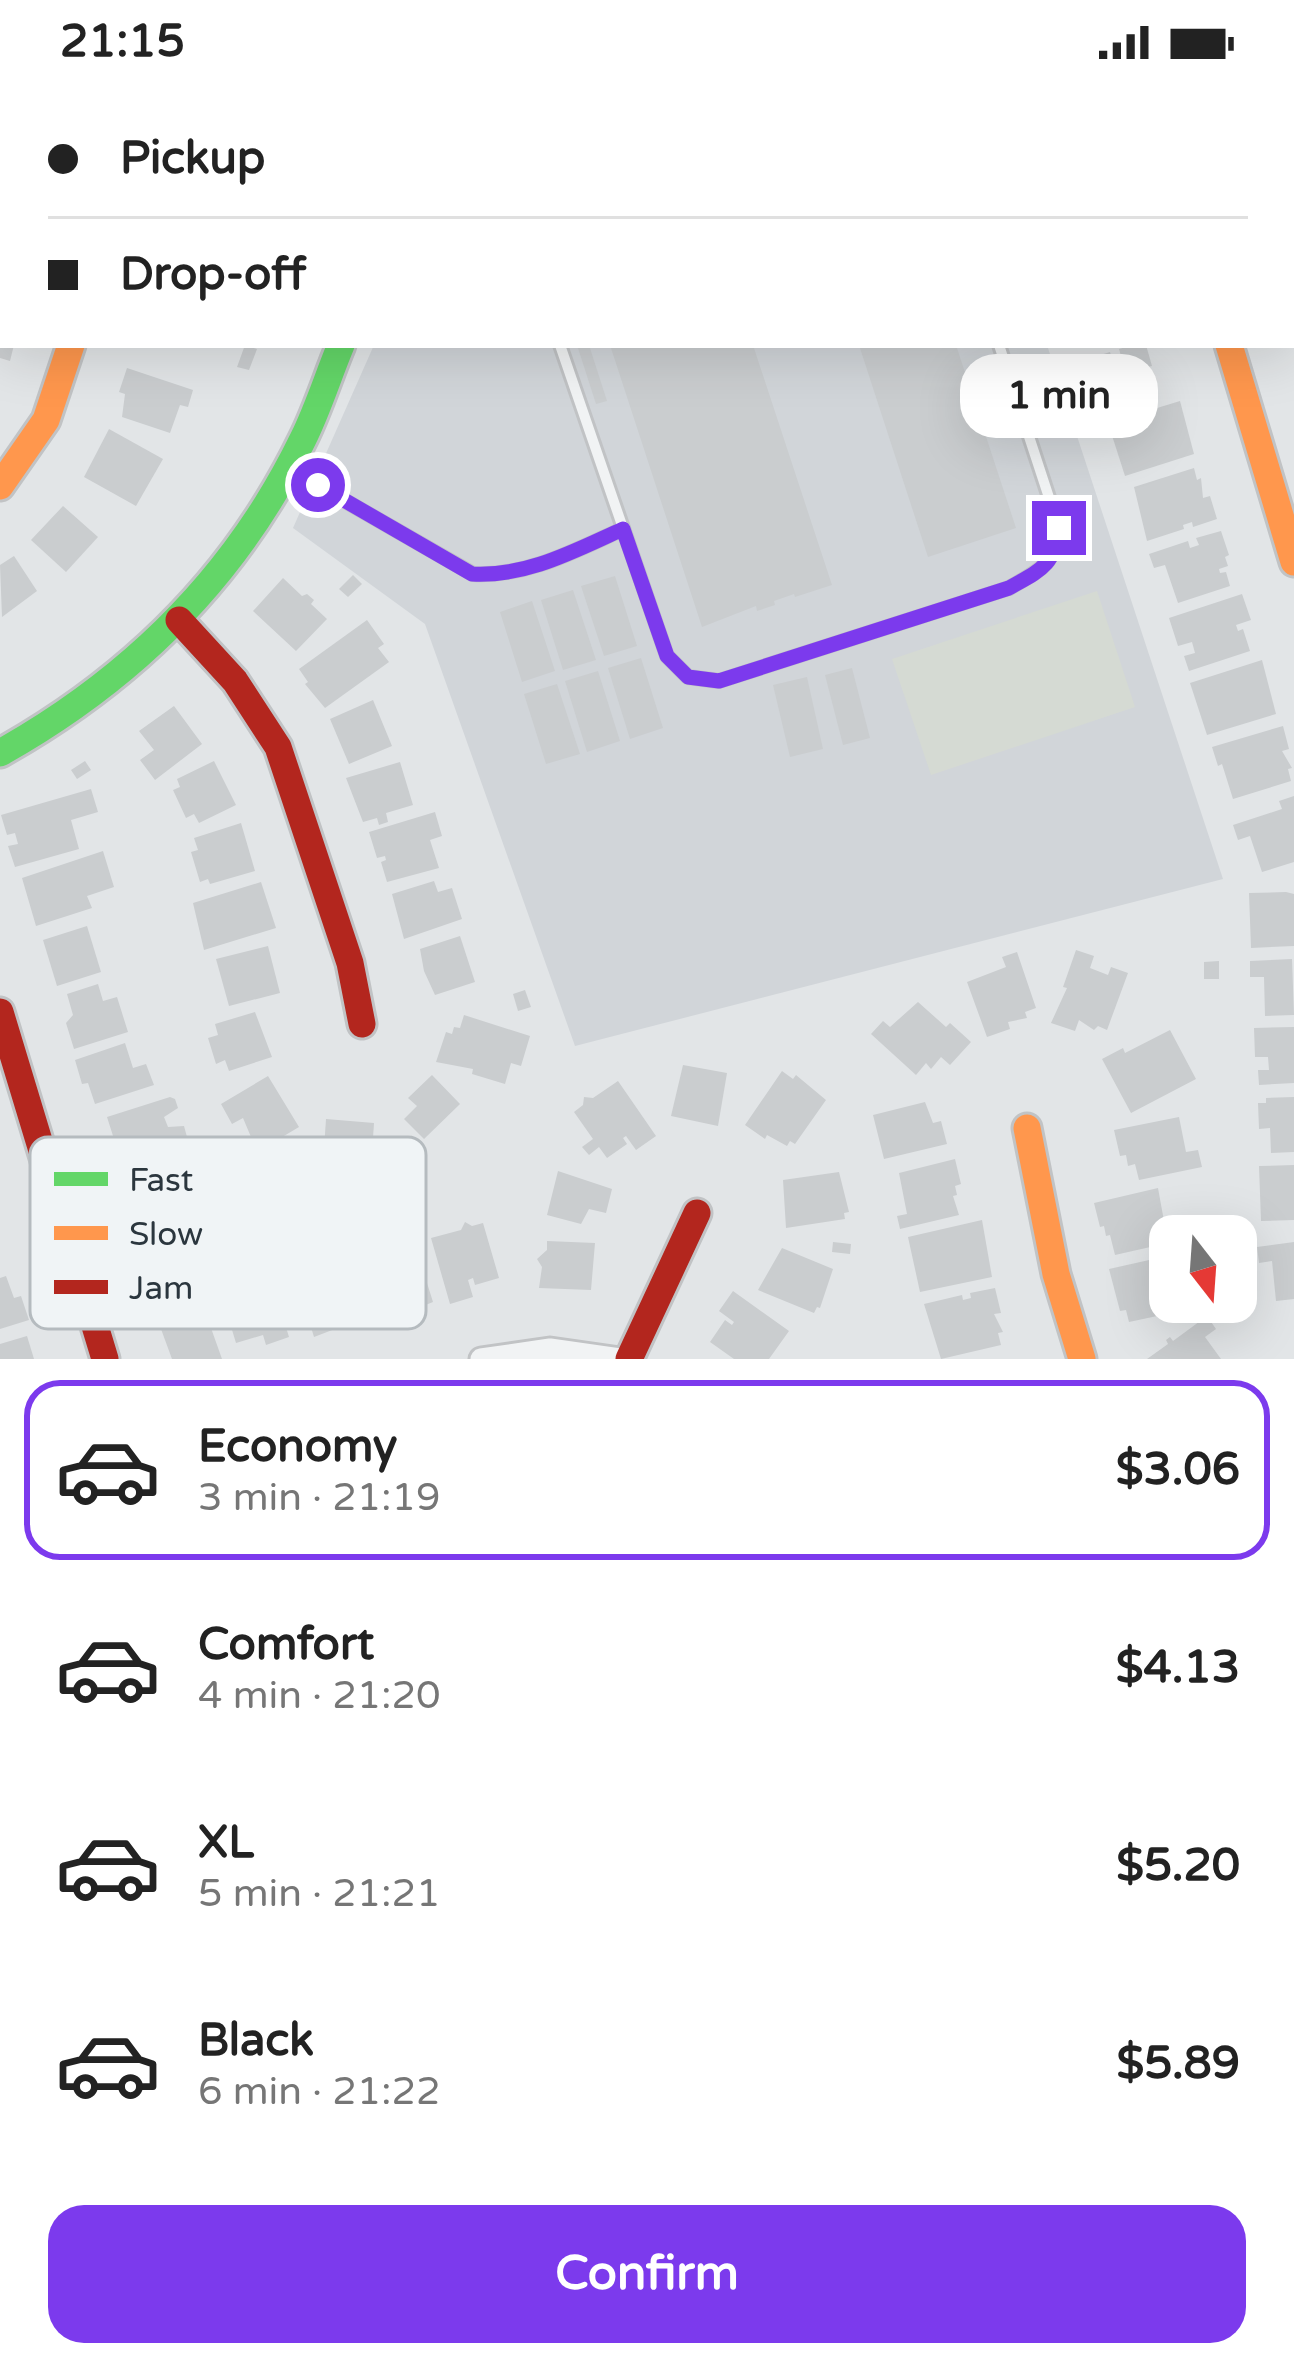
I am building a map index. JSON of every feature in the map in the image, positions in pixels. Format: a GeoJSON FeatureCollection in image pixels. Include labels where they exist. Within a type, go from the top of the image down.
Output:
{"type":"FeatureCollection","features":[{"type":"Feature","properties":{"kind":"street"},"geometry":{"type":"LineString","coordinates":[[0,486],[33,446],[53,408],[70,348]]}},
{"type":"Feature","properties":{"kind":"street"},"geometry":{"type":"LineString","coordinates":[[0,753],[83,704],[133,664],[178,620],[235,552],[304,439],[339,348]]}},
{"type":"Feature","properties":{"kind":"street"},"geometry":{"type":"LineString","coordinates":[[1230,348],[1294,562]]}},
{"type":"Feature","properties":{"kind":"street"},"geometry":{"type":"LineString","coordinates":[[178,620],[235,681],[278,747],[350,963],[362,1024]]}},
{"type":"Feature","properties":{"kind":"street"},"geometry":{"type":"LineString","coordinates":[[0,1012],[38,1137]]}},
{"type":"Feature","properties":{"kind":"street"},"geometry":{"type":"LineString","coordinates":[[1027,1127],[1041,1214],[1066,1316],[1082,1359]]}},
{"type":"Feature","properties":{"kind":"street"},"geometry":{"type":"LineString","coordinates":[[482,1359],[550,1349],[624,1359],[697,1213]]}},
{"type":"Feature","properties":{"kind":"street"},"geometry":{"type":"LineString","coordinates":[[96,1329],[105,1359]]}},
{"type":"Feature","properties":{"kind":"lane"},"geometry":{"type":"LineString","coordinates":[[561,348],[667,656],[688,677],[719,681],[1009,588],[1055,555],[1059,528],[1000,348]]}},
{"type":"Feature","properties":{"kind":"lane"},"geometry":{"type":"LineString","coordinates":[[288,469],[472,574],[531,568],[623,529]]}},
{"type":"Feature","properties":{"kind":"shaded area"},"geometry":{"type":"Polygon","coordinates":[[[373,348],[1048,348],[1223,879],[575,1046],[425,624],[293,528],[373,348]]]}},
{"type":"Feature","properties":{"kind":"shaded area"},"geometry":{"type":"Polygon","coordinates":[[[1097,591],[1135,707],[931,775],[892,659],[1097,591]]]}},
{"type":"Feature","properties":{"kind":"building"},"geometry":{"type":"Polygon","coordinates":[[[0,348],[13,348],[10,361],[0,358],[0,348]]]}},
{"type":"Feature","properties":{"kind":"building"},"geometry":{"type":"Polygon","coordinates":[[[244,348],[257,349],[249,370],[237,367],[244,348]]]}},
{"type":"Feature","properties":{"kind":"building"},"geometry":{"type":"Polygon","coordinates":[[[578,348],[590,348],[607,401],[596,404],[578,348]]]}},
{"type":"Feature","properties":{"kind":"building"},"geometry":{"type":"Polygon","coordinates":[[[611,348],[754,348],[832,585],[702,627],[611,348]]]}},
{"type":"Feature","properties":{"kind":"building"},"geometry":{"type":"Polygon","coordinates":[[[860,348],[957,348],[1016,528],[928,557],[860,348]]]}},
{"type":"Feature","properties":{"kind":"building"},"geometry":{"type":"Polygon","coordinates":[[[1147,348],[1153,397],[1100,413],[1081,361],[1110,352],[1112,358],[1121,356],[1119,349],[1147,348]]]}},
{"type":"Feature","properties":{"kind":"building"},"geometry":{"type":"Polygon","coordinates":[[[127,368],[193,390],[188,407],[180,405],[170,433],[122,417],[125,394],[119,392],[127,368]]]}},
{"type":"Feature","properties":{"kind":"building"},"geometry":{"type":"Polygon","coordinates":[[[1180,401],[1194,454],[1125,476],[1108,423],[1180,401]]]}},
{"type":"Feature","properties":{"kind":"building"},"geometry":{"type":"Polygon","coordinates":[[[109,429],[163,459],[136,506],[84,477],[109,429]]]}},
{"type":"Feature","properties":{"kind":"building"},"geometry":{"type":"Polygon","coordinates":[[[1194,468],[1197,480],[1201,478],[1203,498],[1210,496],[1217,519],[1193,527],[1192,522],[1147,541],[1134,487],[1194,468]]]}},
{"type":"Feature","properties":{"kind":"building"},"geometry":{"type":"Polygon","coordinates":[[[63,506],[98,537],[66,572],[31,540],[63,506]]]}},
{"type":"Feature","properties":{"kind":"building"},"geometry":{"type":"Polygon","coordinates":[[[1221,531],[1229,555],[1225,557],[1228,566],[1219,569],[1226,572],[1230,586],[1178,603],[1165,565],[1154,568],[1149,554],[1188,541],[1190,548],[1199,545],[1196,538],[1221,531]]]}},
{"type":"Feature","properties":{"kind":"building"},"geometry":{"type":"Polygon","coordinates":[[[14,556],[37,591],[2,617],[0,565],[14,556]]]}},
{"type":"Feature","properties":{"kind":"building"},"geometry":{"type":"Polygon","coordinates":[[[353,575],[362,584],[348,597],[339,589],[353,575]]]}},
{"type":"Feature","properties":{"kind":"building"},"geometry":{"type":"Polygon","coordinates":[[[615,576],[637,646],[604,656],[581,586],[615,576]]]}},
{"type":"Feature","properties":{"kind":"building"},"geometry":{"type":"Polygon","coordinates":[[[283,578],[302,596],[314,600],[311,604],[327,619],[296,651],[253,611],[283,578]]]}},
{"type":"Feature","properties":{"kind":"building"},"geometry":{"type":"Polygon","coordinates":[[[573,590],[596,660],[563,670],[541,600],[573,590]]]}},
{"type":"Feature","properties":{"kind":"building"},"geometry":{"type":"Polygon","coordinates":[[[1242,594],[1251,620],[1236,625],[1238,631],[1243,629],[1250,651],[1189,671],[1184,656],[1195,653],[1192,642],[1178,646],[1169,618],[1242,594]]]}},
{"type":"Feature","properties":{"kind":"building"},"geometry":{"type":"Polygon","coordinates":[[[532,601],[555,671],[522,682],[500,612],[532,601]]]}},
{"type":"Feature","properties":{"kind":"building"},"geometry":{"type":"Polygon","coordinates":[[[367,620],[384,644],[378,648],[389,662],[325,708],[299,669],[367,620]]]}},
{"type":"Feature","properties":{"kind":"building"},"geometry":{"type":"Polygon","coordinates":[[[641,658],[663,728],[630,739],[608,668],[641,658]]]}},
{"type":"Feature","properties":{"kind":"building"},"geometry":{"type":"Polygon","coordinates":[[[1262,660],[1276,714],[1207,735],[1190,683],[1262,660]]]}},
{"type":"Feature","properties":{"kind":"building"},"geometry":{"type":"Polygon","coordinates":[[[852,668],[870,738],[843,745],[825,675],[852,668]]]}},
{"type":"Feature","properties":{"kind":"building"},"geometry":{"type":"Polygon","coordinates":[[[598,671],[620,741],[587,752],[565,681],[598,671]]]}},
{"type":"Feature","properties":{"kind":"building"},"geometry":{"type":"Polygon","coordinates":[[[807,677],[823,749],[790,757],[773,685],[807,677]]]}},
{"type":"Feature","properties":{"kind":"building"},"geometry":{"type":"Polygon","coordinates":[[[557,684],[580,754],[546,764],[524,694],[557,684]]]}},
{"type":"Feature","properties":{"kind":"building"},"geometry":{"type":"Polygon","coordinates":[[[373,700],[392,746],[349,764],[330,719],[373,700]]]}},
{"type":"Feature","properties":{"kind":"building"},"geometry":{"type":"Polygon","coordinates":[[[174,706],[202,744],[155,780],[140,760],[154,750],[139,731],[174,706]]]}},
{"type":"Feature","properties":{"kind":"building"},"geometry":{"type":"Polygon","coordinates":[[[1283,726],[1289,749],[1282,751],[1292,768],[1288,769],[1291,781],[1233,799],[1212,747],[1283,726]]]}},
{"type":"Feature","properties":{"kind":"building"},"geometry":{"type":"Polygon","coordinates":[[[85,761],[91,770],[77,779],[71,770],[85,761]]]}},
{"type":"Feature","properties":{"kind":"building"},"geometry":{"type":"Polygon","coordinates":[[[214,761],[236,805],[199,823],[194,814],[186,818],[173,790],[180,787],[177,779],[214,761]]]}},
{"type":"Feature","properties":{"kind":"building"},"geometry":{"type":"Polygon","coordinates":[[[400,762],[413,805],[386,813],[388,822],[379,825],[377,818],[363,822],[346,778],[400,762]]]}},
{"type":"Feature","properties":{"kind":"building"},"geometry":{"type":"Polygon","coordinates":[[[91,789],[98,812],[71,820],[79,849],[15,867],[8,846],[18,844],[15,833],[7,835],[1,815],[91,789]]]}},
{"type":"Feature","properties":{"kind":"building"},"geometry":{"type":"Polygon","coordinates":[[[1294,796],[1294,862],[1262,872],[1250,836],[1238,840],[1233,825],[1282,809],[1279,801],[1294,796]]]}},
{"type":"Feature","properties":{"kind":"building"},"geometry":{"type":"Polygon","coordinates":[[[435,812],[442,836],[430,840],[439,868],[387,882],[381,862],[385,856],[377,858],[369,832],[435,812]]]}},
{"type":"Feature","properties":{"kind":"building"},"geometry":{"type":"Polygon","coordinates":[[[241,823],[255,871],[210,884],[208,879],[200,882],[191,852],[198,850],[194,838],[241,823]]]}},
{"type":"Feature","properties":{"kind":"building"},"geometry":{"type":"Polygon","coordinates":[[[103,851],[114,887],[87,896],[92,908],[36,926],[22,878],[103,851]]]}},
{"type":"Feature","properties":{"kind":"building"},"geometry":{"type":"Polygon","coordinates":[[[434,881],[438,892],[452,888],[462,919],[404,939],[392,894],[434,881]]]}},
{"type":"Feature","properties":{"kind":"building"},"geometry":{"type":"Polygon","coordinates":[[[261,882],[276,928],[204,950],[193,903],[261,882]]]}},
{"type":"Feature","properties":{"kind":"building"},"geometry":{"type":"Polygon","coordinates":[[[1249,893],[1294,894],[1294,946],[1251,948],[1249,893]]]}},
{"type":"Feature","properties":{"kind":"building"},"geometry":{"type":"Polygon","coordinates":[[[87,926],[101,972],[57,986],[43,940],[87,926]]]}},
{"type":"Feature","properties":{"kind":"building"},"geometry":{"type":"Polygon","coordinates":[[[460,936],[475,982],[435,995],[420,949],[460,936]]]}},
{"type":"Feature","properties":{"kind":"building"},"geometry":{"type":"Polygon","coordinates":[[[268,946],[280,993],[229,1006],[216,959],[268,946]]]}},
{"type":"Feature","properties":{"kind":"building"},"geometry":{"type":"Polygon","coordinates":[[[1076,950],[1094,956],[1090,968],[1108,975],[1111,967],[1128,973],[1107,1030],[1098,1026],[1094,1030],[1079,1020],[1075,1031],[1051,1023],[1067,988],[1063,987],[1076,950]]]}},
{"type":"Feature","properties":{"kind":"building"},"geometry":{"type":"Polygon","coordinates":[[[1017,952],[1036,1008],[1025,1012],[1027,1018],[1008,1022],[1010,1029],[987,1037],[967,982],[1006,967],[1002,957],[1017,952]]]}},
{"type":"Feature","properties":{"kind":"building"},"geometry":{"type":"Polygon","coordinates":[[[1292,959],[1294,1015],[1265,1016],[1264,977],[1250,977],[1250,961],[1292,959]]]}},
{"type":"Feature","properties":{"kind":"building"},"geometry":{"type":"Polygon","coordinates":[[[1219,961],[1219,979],[1204,979],[1204,962],[1219,961]]]}},
{"type":"Feature","properties":{"kind":"building"},"geometry":{"type":"Polygon","coordinates":[[[98,984],[103,1001],[117,997],[128,1032],[74,1049],[66,1023],[73,1015],[67,994],[98,984]]]}},
{"type":"Feature","properties":{"kind":"building"},"geometry":{"type":"Polygon","coordinates":[[[525,990],[531,1007],[518,1011],[513,994],[525,990]]]}},
{"type":"Feature","properties":{"kind":"building"},"geometry":{"type":"Polygon","coordinates":[[[918,1002],[971,1042],[950,1065],[941,1057],[931,1069],[926,1063],[916,1075],[871,1034],[883,1021],[890,1027],[918,1002]]]}},
{"type":"Feature","properties":{"kind":"building"},"geometry":{"type":"Polygon","coordinates":[[[255,1012],[272,1057],[229,1071],[225,1060],[216,1064],[208,1038],[218,1035],[215,1024],[255,1012]]]}},
{"type":"Feature","properties":{"kind":"building"},"geometry":{"type":"Polygon","coordinates":[[[464,1015],[530,1036],[521,1066],[511,1063],[505,1084],[472,1074],[473,1069],[436,1062],[446,1032],[460,1028],[464,1015]]]}},
{"type":"Feature","properties":{"kind":"building"},"geometry":{"type":"Polygon","coordinates":[[[1294,1027],[1294,1083],[1259,1085],[1258,1070],[1269,1070],[1268,1057],[1255,1057],[1254,1028],[1294,1027]]]}},
{"type":"Feature","properties":{"kind":"building"},"geometry":{"type":"Polygon","coordinates":[[[1170,1030],[1196,1079],[1131,1113],[1102,1059],[1170,1030]]]}},
{"type":"Feature","properties":{"kind":"building"},"geometry":{"type":"Polygon","coordinates":[[[125,1043],[133,1068],[146,1064],[154,1085],[95,1104],[75,1060],[125,1043]]]}},
{"type":"Feature","properties":{"kind":"building"},"geometry":{"type":"Polygon","coordinates":[[[683,1065],[727,1073],[718,1126],[671,1116],[683,1065]]]}},
{"type":"Feature","properties":{"kind":"building"},"geometry":{"type":"Polygon","coordinates":[[[782,1071],[793,1079],[796,1075],[826,1100],[795,1144],[790,1141],[787,1146],[745,1125],[782,1071]]]}},
{"type":"Feature","properties":{"kind":"building"},"geometry":{"type":"Polygon","coordinates":[[[432,1075],[460,1104],[422,1137],[404,1119],[417,1106],[408,1098],[432,1075]]]}},
{"type":"Feature","properties":{"kind":"building"},"geometry":{"type":"Polygon","coordinates":[[[268,1076],[299,1127],[282,1137],[251,1137],[243,1118],[232,1124],[221,1104],[268,1076]]]}},
{"type":"Feature","properties":{"kind":"building"},"geometry":{"type":"Polygon","coordinates":[[[618,1081],[656,1136],[636,1150],[626,1136],[627,1144],[607,1158],[599,1147],[589,1155],[582,1147],[593,1139],[574,1112],[583,1105],[584,1097],[593,1098],[618,1081]]]}},
{"type":"Feature","properties":{"kind":"building"},"geometry":{"type":"Polygon","coordinates":[[[170,1097],[178,1108],[164,1117],[168,1127],[184,1126],[187,1137],[113,1137],[107,1117],[170,1097]]]}},
{"type":"Feature","properties":{"kind":"building"},"geometry":{"type":"Polygon","coordinates":[[[1294,1097],[1294,1152],[1271,1153],[1270,1128],[1259,1129],[1258,1103],[1266,1103],[1266,1098],[1294,1097]]]}},
{"type":"Feature","properties":{"kind":"building"},"geometry":{"type":"Polygon","coordinates":[[[925,1102],[933,1123],[941,1121],[947,1144],[884,1159],[873,1115],[925,1102]]]}},
{"type":"Feature","properties":{"kind":"building"},"geometry":{"type":"Polygon","coordinates":[[[1179,1117],[1186,1152],[1198,1150],[1202,1167],[1139,1180],[1135,1164],[1128,1166],[1126,1155],[1120,1156],[1114,1130],[1179,1117]]]}},
{"type":"Feature","properties":{"kind":"building"},"geometry":{"type":"Polygon","coordinates":[[[326,1119],[374,1123],[373,1137],[325,1137],[326,1119]]]}},
{"type":"Feature","properties":{"kind":"building"},"geometry":{"type":"Polygon","coordinates":[[[955,1159],[961,1184],[955,1186],[957,1195],[953,1196],[959,1215],[900,1229],[897,1216],[907,1214],[899,1173],[955,1159]]]}},
{"type":"Feature","properties":{"kind":"building"},"geometry":{"type":"Polygon","coordinates":[[[1294,1165],[1294,1220],[1261,1221],[1259,1166],[1294,1165]]]}},
{"type":"Feature","properties":{"kind":"building"},"geometry":{"type":"Polygon","coordinates":[[[558,1171],[612,1189],[606,1213],[589,1209],[581,1224],[547,1215],[558,1171]]]}},
{"type":"Feature","properties":{"kind":"building"},"geometry":{"type":"Polygon","coordinates":[[[839,1172],[849,1212],[844,1213],[845,1219],[786,1228],[783,1180],[839,1172]]]}},
{"type":"Feature","properties":{"kind":"building"},"geometry":{"type":"Polygon","coordinates":[[[1158,1188],[1163,1215],[1149,1215],[1149,1247],[1115,1255],[1094,1203],[1158,1188]]]}},
{"type":"Feature","properties":{"kind":"building"},"geometry":{"type":"Polygon","coordinates":[[[982,1220],[992,1277],[920,1292],[908,1237],[982,1220]]]}},
{"type":"Feature","properties":{"kind":"building"},"geometry":{"type":"Polygon","coordinates":[[[465,1222],[472,1226],[483,1223],[499,1278],[475,1285],[473,1278],[468,1280],[473,1297],[450,1304],[431,1238],[461,1230],[465,1222]]]}},
{"type":"Feature","properties":{"kind":"building"},"geometry":{"type":"Polygon","coordinates":[[[547,1241],[595,1243],[591,1290],[539,1288],[542,1267],[537,1259],[547,1250],[547,1241]]]}},
{"type":"Feature","properties":{"kind":"building"},"geometry":{"type":"Polygon","coordinates":[[[833,1242],[851,1244],[850,1254],[832,1252],[833,1242]]]}},
{"type":"Feature","properties":{"kind":"building"},"geometry":{"type":"Polygon","coordinates":[[[1294,1242],[1294,1299],[1276,1301],[1272,1261],[1259,1263],[1257,1247],[1294,1242]]]}},
{"type":"Feature","properties":{"kind":"building"},"geometry":{"type":"Polygon","coordinates":[[[782,1248],[833,1269],[814,1313],[758,1290],[782,1248]]]}},
{"type":"Feature","properties":{"kind":"building"},"geometry":{"type":"Polygon","coordinates":[[[1149,1260],[1149,1318],[1129,1322],[1126,1310],[1120,1311],[1109,1269],[1149,1260]]]}},
{"type":"Feature","properties":{"kind":"building"},"geometry":{"type":"Polygon","coordinates":[[[6,1276],[14,1298],[21,1296],[29,1320],[0,1329],[0,1278],[6,1276]]]}},
{"type":"Feature","properties":{"kind":"building"},"geometry":{"type":"Polygon","coordinates":[[[995,1288],[1001,1313],[994,1314],[1003,1332],[998,1333],[1001,1345],[941,1359],[924,1304],[962,1295],[963,1300],[971,1298],[970,1293],[995,1288]]]}},
{"type":"Feature","properties":{"kind":"building"},"geometry":{"type":"Polygon","coordinates":[[[733,1291],[789,1331],[769,1359],[734,1359],[710,1342],[725,1320],[734,1322],[719,1311],[733,1291]]]}},
{"type":"Feature","properties":{"kind":"building"},"geometry":{"type":"Polygon","coordinates":[[[1197,1323],[1212,1323],[1216,1329],[1205,1337],[1221,1359],[1147,1359],[1168,1344],[1170,1337],[1173,1341],[1197,1323]]]}},
{"type":"Feature","properties":{"kind":"building"},"geometry":{"type":"Polygon","coordinates":[[[161,1329],[211,1329],[222,1359],[172,1359],[161,1329]]]}},
{"type":"Feature","properties":{"kind":"building"},"geometry":{"type":"Polygon","coordinates":[[[232,1329],[287,1329],[289,1337],[266,1345],[263,1335],[236,1343],[232,1329]]]}},
{"type":"Feature","properties":{"kind":"building"},"geometry":{"type":"Polygon","coordinates":[[[312,1329],[335,1329],[314,1337],[312,1329]]]}},
{"type":"Feature","properties":{"kind":"building"},"geometry":{"type":"Polygon","coordinates":[[[27,1336],[34,1359],[0,1359],[0,1344],[27,1336]]]}},
{"type":"Feature","properties":{"kind":"traffic: fast"},"geometry":{"type":"LineString","coordinates":[[0,753],[94,692],[136,658],[212,579],[276,489],[308,428],[340,348]]}},
{"type":"Feature","properties":{"kind":"traffic: slow"},"geometry":{"type":"LineString","coordinates":[[0,486],[46,420],[70,348]]}},
{"type":"Feature","properties":{"kind":"traffic: slow"},"geometry":{"type":"LineString","coordinates":[[1230,348],[1294,562]]}},
{"type":"Feature","properties":{"kind":"traffic: slow"},"geometry":{"type":"LineString","coordinates":[[1027,1128],[1056,1274],[1082,1359]]}},
{"type":"Feature","properties":{"kind":"traffic: jam"},"geometry":{"type":"LineString","coordinates":[[179,620],[235,681],[278,747],[350,963],[362,1024]]}},
{"type":"Feature","properties":{"kind":"traffic: jam"},"geometry":{"type":"LineString","coordinates":[[0,1012],[38,1137]]}},
{"type":"Feature","properties":{"kind":"traffic: jam"},"geometry":{"type":"LineString","coordinates":[[629,1359],[697,1213]]}},
{"type":"Feature","properties":{"kind":"traffic: jam"},"geometry":{"type":"LineString","coordinates":[[96,1329],[105,1359]]}},
{"type":"Feature","properties":{"kind":"route"},"geometry":{"type":"LineString","coordinates":[[318,485],[472,574],[531,568],[623,529],[667,656],[688,677],[719,681],[1009,588],[1055,555],[1059,528]]}}]}
